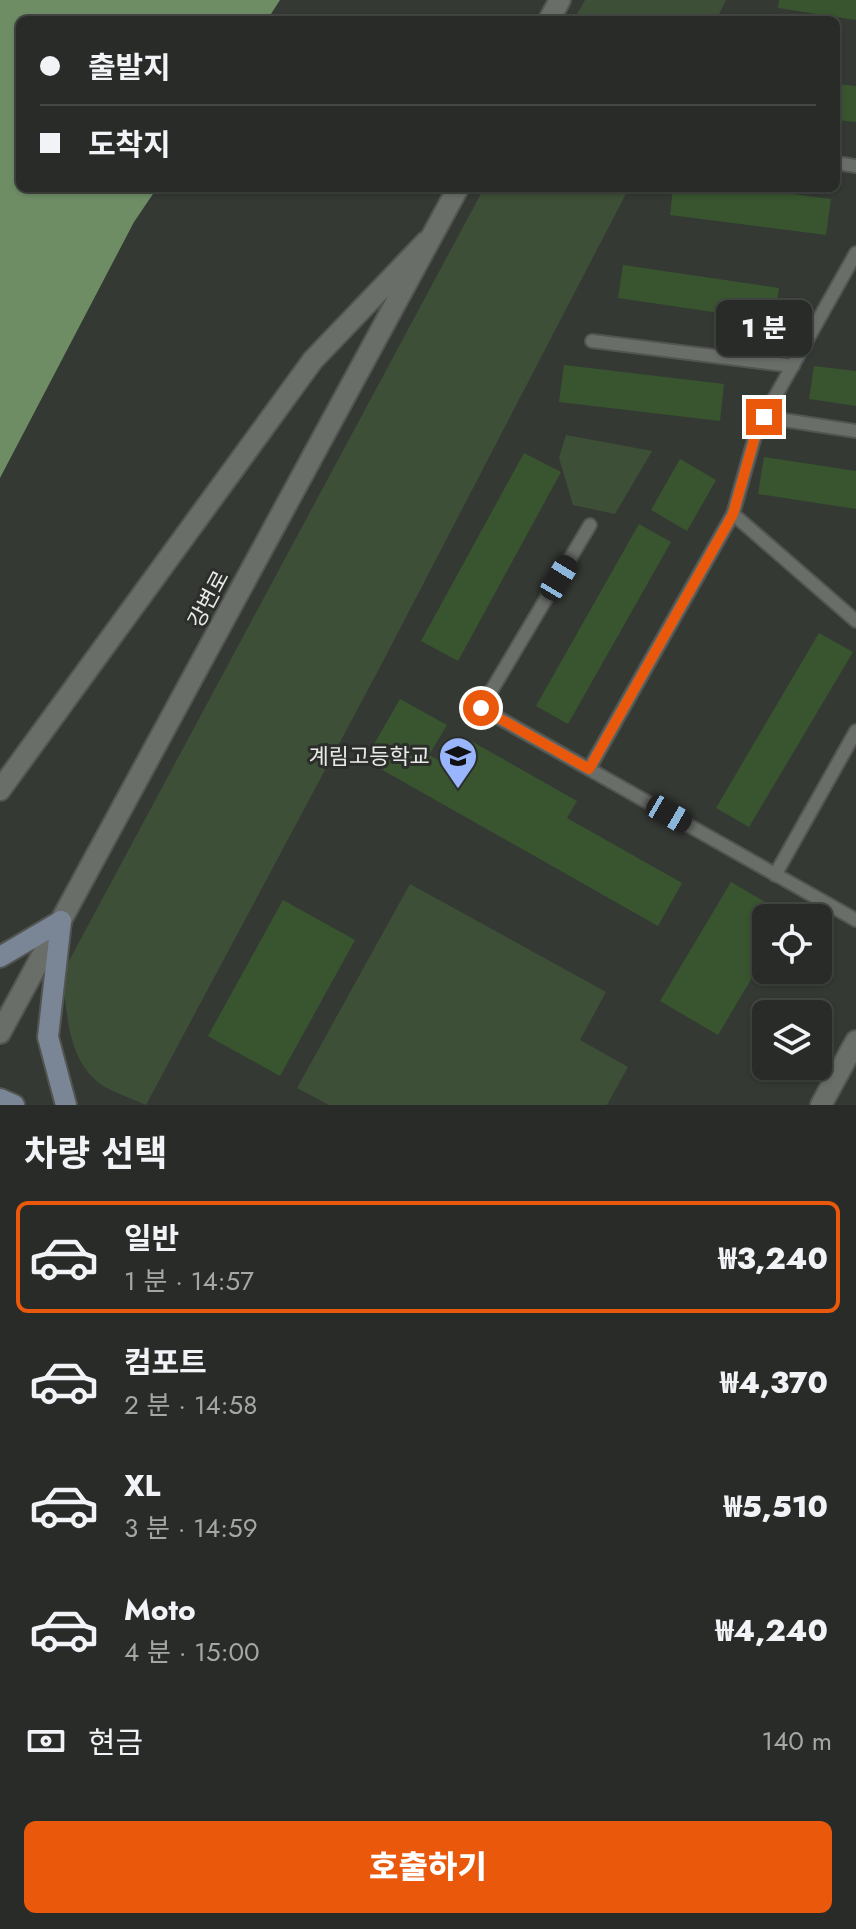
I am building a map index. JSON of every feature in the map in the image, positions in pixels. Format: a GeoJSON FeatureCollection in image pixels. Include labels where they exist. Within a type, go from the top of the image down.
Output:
{"type":"FeatureCollection","features":[{"type":"Feature","properties":{"kind":"main road"},"geometry":{"type":"LineString","coordinates":[[0,957],[61,921]]}},
{"type":"Feature","properties":{"kind":"main road"},"geometry":{"type":"LineString","coordinates":[[61,921],[48,1037],[66,1105]]}},
{"type":"Feature","properties":{"kind":"main road"},"geometry":{"type":"LineString","coordinates":[[0,1099],[14,1105]]}},
{"type":"Feature","properties":{"kind":"street","name":"강변로"},"geometry":{"type":"LineString","coordinates":[[0,1033],[456,192]]}},
{"type":"Feature","properties":{"kind":"street"},"geometry":{"type":"LineString","coordinates":[[0,790],[313,360],[434,233]]}},
{"type":"Feature","properties":{"kind":"street"},"geometry":{"type":"LineString","coordinates":[[821,1105],[856,1041]]}},
{"type":"Feature","properties":{"kind":"lane"},"geometry":{"type":"LineString","coordinates":[[589,769],[733,514],[757,429],[856,253]]}},
{"type":"Feature","properties":{"kind":"lane"},"geometry":{"type":"LineString","coordinates":[[592,341],[793,366]]}},
{"type":"Feature","properties":{"kind":"lane"},"geometry":{"type":"LineString","coordinates":[[764,417],[856,431]]}},
{"type":"Feature","properties":{"kind":"lane"},"geometry":{"type":"LineString","coordinates":[[733,514],[856,621]]}},
{"type":"Feature","properties":{"kind":"lane"},"geometry":{"type":"LineString","coordinates":[[590,525],[481,708],[856,920]]}},
{"type":"Feature","properties":{"kind":"lane"},"geometry":{"type":"LineString","coordinates":[[775,875],[856,731]]}},
{"type":"Feature","properties":{"kind":"shaded area"},"geometry":{"type":"Polygon","coordinates":[[[0,0],[280,0],[270,16],[16,16],[16,192],[154,192],[134,222],[0,478],[0,0]]]}},
{"type":"Feature","properties":{"kind":"shaded area"},"geometry":{"type":"Polygon","coordinates":[[[585,0],[726,0],[718,16],[576,16],[585,0]]]}},
{"type":"Feature","properties":{"kind":"shaded area"},"geometry":{"type":"Polygon","coordinates":[[[482,192],[627,192],[379,669],[146,1105],[105,1087],[83,1065],[71,1036],[63,972],[482,192]]]}},
{"type":"Feature","properties":{"kind":"shaded area"},"geometry":{"type":"Polygon","coordinates":[[[566,435],[652,451],[615,514],[573,505],[559,458],[566,435]]]}},
{"type":"Feature","properties":{"kind":"shaded area"},"geometry":{"type":"Polygon","coordinates":[[[410,884],[606,992],[580,1040],[628,1067],[607,1105],[329,1105],[297,1088],[410,884]]]}},
{"type":"Feature","properties":{"kind":"building"},"geometry":{"type":"Polygon","coordinates":[[[779,0],[856,0],[856,20],[840,16],[778,8],[779,0]]]}},
{"type":"Feature","properties":{"kind":"building"},"geometry":{"type":"Polygon","coordinates":[[[840,84],[856,86],[856,122],[840,120],[840,84]]]}},
{"type":"Feature","properties":{"kind":"building"},"geometry":{"type":"Polygon","coordinates":[[[673,192],[776,192],[831,199],[826,235],[670,215],[673,192]]]}},
{"type":"Feature","properties":{"kind":"building"},"geometry":{"type":"Polygon","coordinates":[[[623,265],[779,288],[774,321],[618,298],[623,265]]]}},
{"type":"Feature","properties":{"kind":"building"},"geometry":{"type":"Polygon","coordinates":[[[564,365],[724,384],[720,421],[559,402],[564,365]]]}},
{"type":"Feature","properties":{"kind":"building"},"geometry":{"type":"Polygon","coordinates":[[[814,366],[856,371],[856,406],[809,399],[814,366]]]}},
{"type":"Feature","properties":{"kind":"building"},"geometry":{"type":"Polygon","coordinates":[[[524,453],[561,472],[458,661],[421,641],[524,453]]]}},
{"type":"Feature","properties":{"kind":"building"},"geometry":{"type":"Polygon","coordinates":[[[764,457],[856,471],[856,509],[758,494],[764,457]]]}},
{"type":"Feature","properties":{"kind":"building"},"geometry":{"type":"Polygon","coordinates":[[[680,459],[716,480],[687,531],[651,510],[680,459]]]}},
{"type":"Feature","properties":{"kind":"building"},"geometry":{"type":"Polygon","coordinates":[[[639,524],[671,542],[568,724],[536,706],[639,524]]]}},
{"type":"Feature","properties":{"kind":"building"},"geometry":{"type":"Polygon","coordinates":[[[819,633],[853,652],[749,827],[716,808],[819,633]]]}},
{"type":"Feature","properties":{"kind":"building"},"geometry":{"type":"Polygon","coordinates":[[[400,699],[447,725],[429,755],[455,770],[471,741],[577,801],[567,818],[682,883],[658,926],[365,760],[400,699]]]}},
{"type":"Feature","properties":{"kind":"building"},"geometry":{"type":"Polygon","coordinates":[[[731,882],[769,904],[752,904],[752,978],[718,1035],[660,1001],[731,882]]]}},
{"type":"Feature","properties":{"kind":"building"},"geometry":{"type":"Polygon","coordinates":[[[283,900],[355,940],[280,1076],[208,1036],[283,900]]]}},
{"type":"Feature","properties":{"kind":"place","name":"계림고등학교"},"geometry":{"type":"Point","coordinates":[458,790]}},
{"type":"Feature","properties":{"kind":"route"},"geometry":{"type":"LineString","coordinates":[[481,708],[589,769],[733,514],[757,429],[764,417]]}}]}
